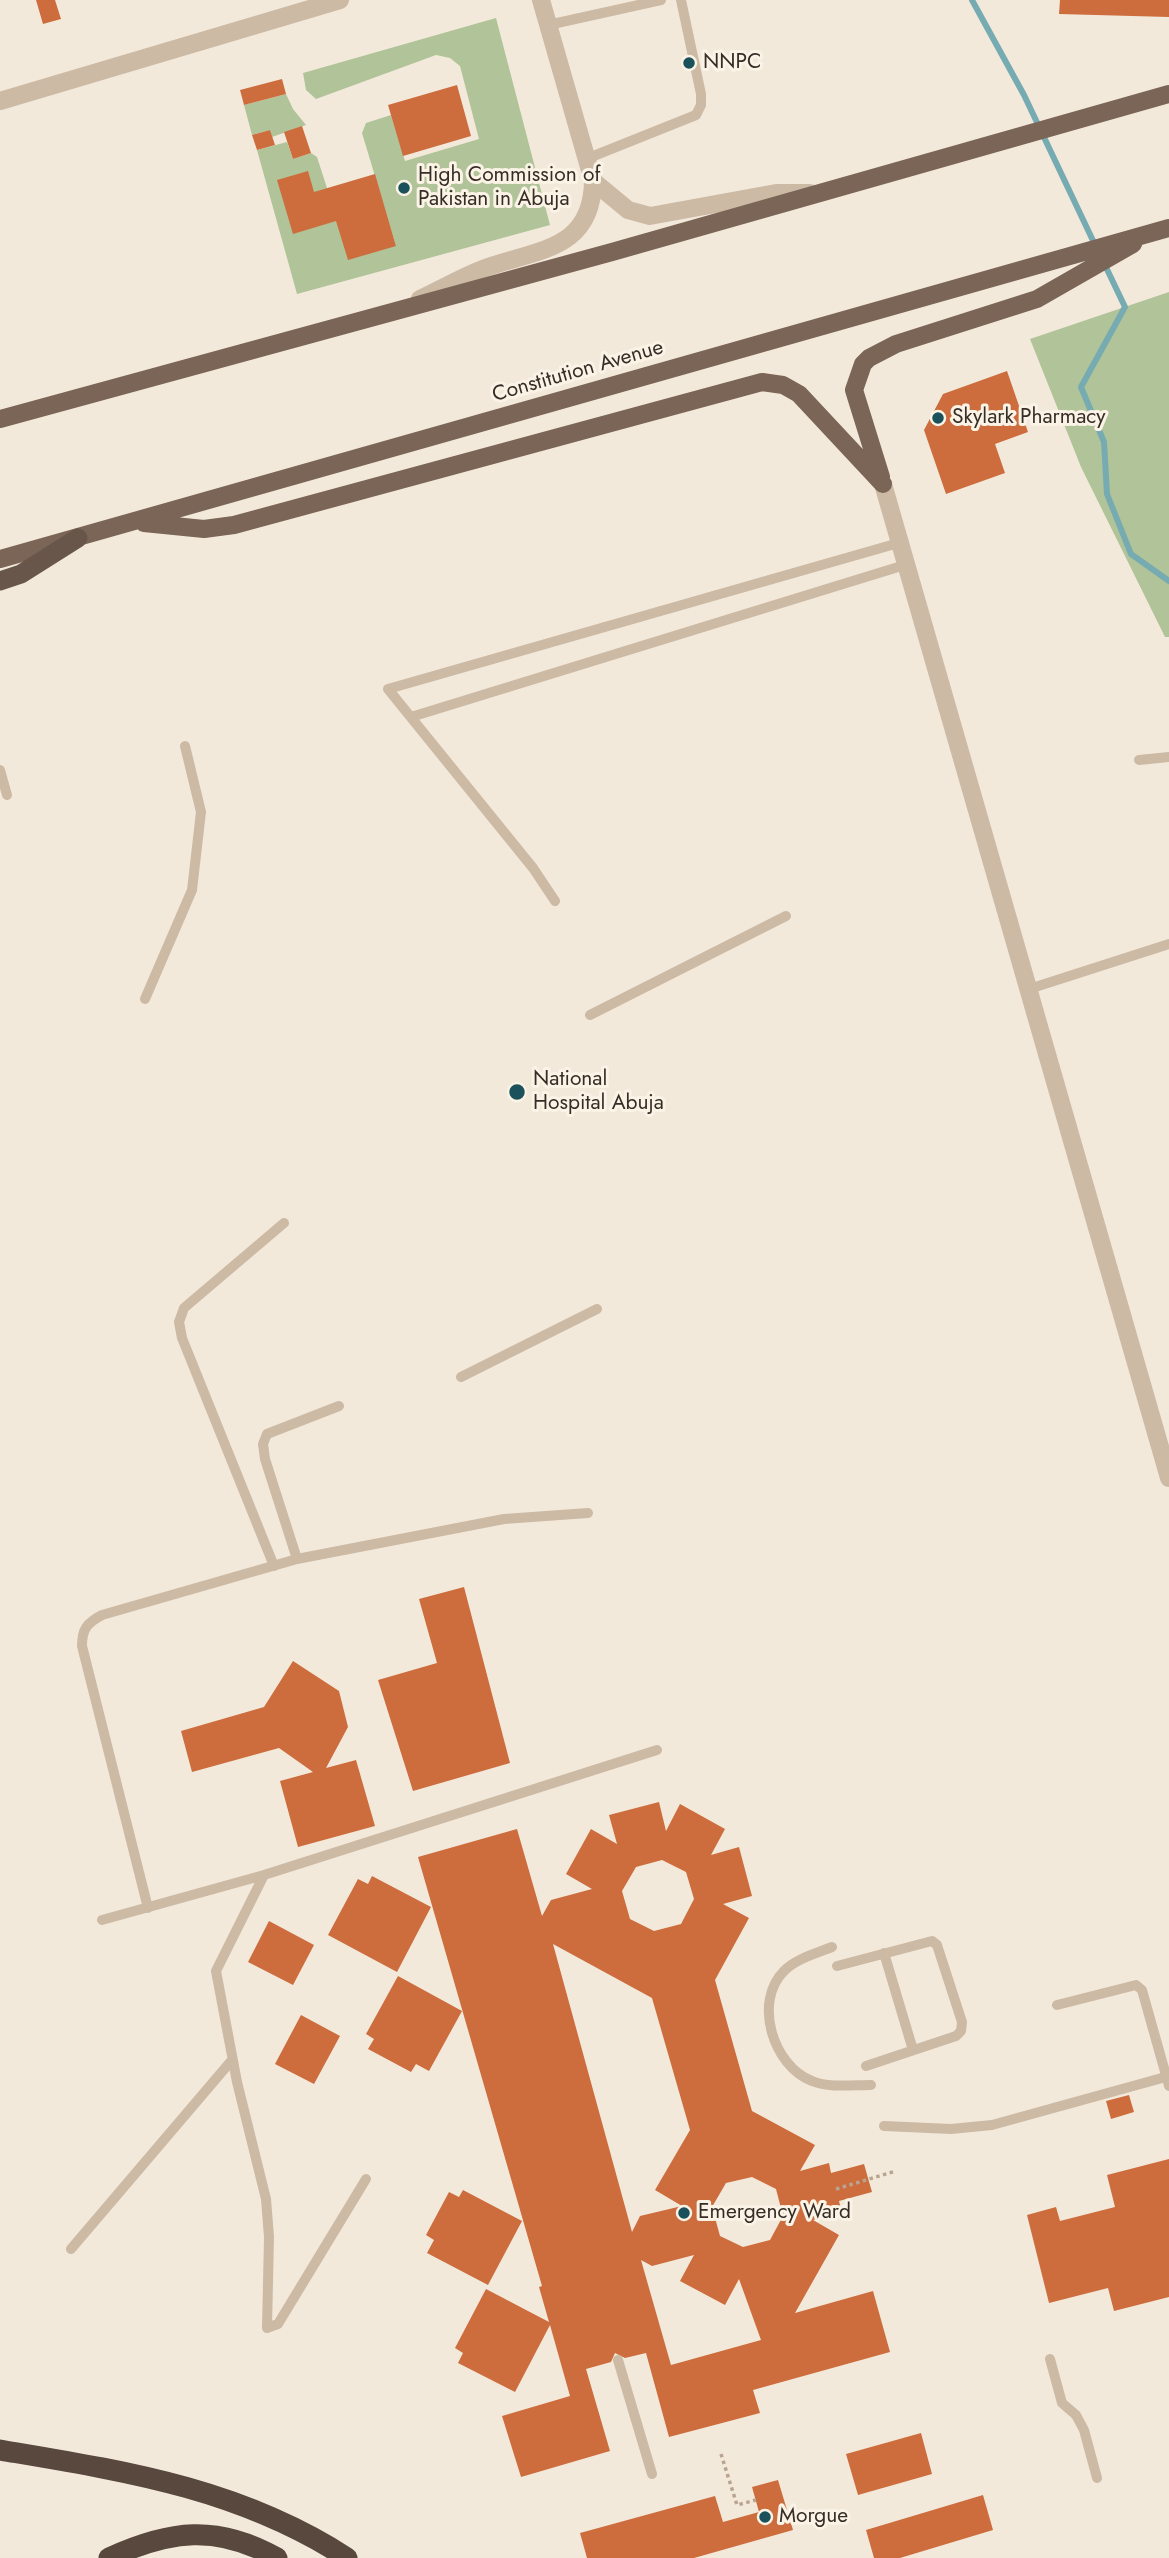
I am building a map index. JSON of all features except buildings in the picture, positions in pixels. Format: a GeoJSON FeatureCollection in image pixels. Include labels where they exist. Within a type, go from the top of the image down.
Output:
{"type":"FeatureCollection","features":[{"type":"Feature","properties":{"kind":"highway"},"geometry":{"type":"LineString","coordinates":[[0,581],[21,573],[78,538]]}},
{"type":"Feature","properties":{"kind":"highway"},"geometry":{"type":"LineString","coordinates":[[0,2450],[154,2477],[199,2489],[300,2529],[346,2558]]}},
{"type":"Feature","properties":{"kind":"highway"},"geometry":{"type":"LineString","coordinates":[[109,2558],[165,2537],[197,2533],[225,2536],[255,2545],[277,2558]]}},
{"type":"Feature","properties":{"kind":"main road"},"geometry":{"type":"LineString","coordinates":[[0,419],[612,252],[1169,94]]}},
{"type":"Feature","properties":{"kind":"main road"},"geometry":{"type":"LineString","coordinates":[[883,484],[856,401],[856,381],[863,364],[878,353],[1013,308],[1059,289],[1161,230]]}},
{"type":"Feature","properties":{"kind":"main road","name":"Constitution Avenue"},"geometry":{"type":"LineString","coordinates":[[0,559],[1161,230]]}},
{"type":"Feature","properties":{"kind":"main road"},"geometry":{"type":"LineString","coordinates":[[133,522],[204,530],[234,525],[762,382],[783,385],[799,394],[883,484]]}},
{"type":"Feature","properties":{"kind":"street"},"geometry":{"type":"LineString","coordinates":[[0,101],[340,0]]}},
{"type":"Feature","properties":{"kind":"street"},"geometry":{"type":"LineString","coordinates":[[404,307],[486,268],[545,250],[566,239],[581,227],[592,204],[593,181],[541,0]]}},
{"type":"Feature","properties":{"kind":"street"},"geometry":{"type":"LineString","coordinates":[[593,181],[628,210],[650,216],[776,194],[815,193]]}},
{"type":"Feature","properties":{"kind":"street"},"geometry":{"type":"LineString","coordinates":[[883,484],[1169,1478]]}},
{"type":"Feature","properties":{"kind":"lane"},"geometry":{"type":"LineString","coordinates":[[548,25],[661,0]]}},
{"type":"Feature","properties":{"kind":"lane"},"geometry":{"type":"LineString","coordinates":[[586,159],[696,115],[701,105],[701,94],[681,0]]}},
{"type":"Feature","properties":{"kind":"lane"},"geometry":{"type":"LineString","coordinates":[[555,901],[533,868],[388,689],[901,542]]}},
{"type":"Feature","properties":{"kind":"lane"},"geometry":{"type":"LineString","coordinates":[[411,717],[908,564]]}},
{"type":"Feature","properties":{"kind":"lane"},"geometry":{"type":"LineString","coordinates":[[145,999],[192,890],[201,812],[185,746]]}},
{"type":"Feature","properties":{"kind":"lane"},"geometry":{"type":"LineString","coordinates":[[1139,760],[1169,757]]}},
{"type":"Feature","properties":{"kind":"lane"},"geometry":{"type":"LineString","coordinates":[[0,770],[7,795]]}},
{"type":"Feature","properties":{"kind":"lane"},"geometry":{"type":"LineString","coordinates":[[590,1015],[786,916]]}},
{"type":"Feature","properties":{"kind":"lane"},"geometry":{"type":"LineString","coordinates":[[1029,989],[1169,944]]}},
{"type":"Feature","properties":{"kind":"lane"},"geometry":{"type":"LineString","coordinates":[[274,1566],[182,1338],[179,1322],[184,1308],[284,1223]]}},
{"type":"Feature","properties":{"kind":"lane"},"geometry":{"type":"LineString","coordinates":[[461,1377],[597,1309]]}},
{"type":"Feature","properties":{"kind":"lane"},"geometry":{"type":"LineString","coordinates":[[297,1559],[265,1459],[263,1444],[267,1434],[339,1406]]}},
{"type":"Feature","properties":{"kind":"lane"},"geometry":{"type":"LineString","coordinates":[[148,1908],[82,1646],[82,1632],[89,1622],[102,1615],[297,1559],[504,1519],[588,1513]]}},
{"type":"Feature","properties":{"kind":"lane"},"geometry":{"type":"LineString","coordinates":[[103,1920],[264,1875],[657,1750]]}},
{"type":"Feature","properties":{"kind":"lane"},"geometry":{"type":"LineString","coordinates":[[264,1875],[216,1971],[232,2060],[266,2199],[269,2237],[267,2328],[278,2324],[366,2179]]}},
{"type":"Feature","properties":{"kind":"lane"},"geometry":{"type":"LineString","coordinates":[[837,1966],[926,1940],[937,1945],[962,2022],[961,2031],[956,2036],[866,2066]]}},
{"type":"Feature","properties":{"kind":"lane"},"geometry":{"type":"LineString","coordinates":[[832,1947],[784,1970],[768,2000],[769,2022],[777,2047],[792,2067],[812,2081],[871,2085]]}},
{"type":"Feature","properties":{"kind":"lane"},"geometry":{"type":"LineString","coordinates":[[884,1953],[913,2050]]}},
{"type":"Feature","properties":{"kind":"lane"},"geometry":{"type":"LineString","coordinates":[[884,2126],[951,2129],[992,2125],[1168,2079],[1142,1990],[1136,1985],[1057,2005]]}},
{"type":"Feature","properties":{"kind":"lane"},"geometry":{"type":"LineString","coordinates":[[71,2249],[232,2060]]}},
{"type":"Feature","properties":{"kind":"lane"},"geometry":{"type":"LineString","coordinates":[[1050,2359],[1062,2403],[1076,2415],[1084,2430],[1097,2478]]}},
{"type":"Feature","properties":{"kind":"lane"},"geometry":{"type":"LineString","coordinates":[[618,2360],[652,2474]]}},
{"type":"Feature","properties":{"kind":"path"},"geometry":{"type":"LineString","coordinates":[[836,2189],[896,2171]]}},
{"type":"Feature","properties":{"kind":"path"},"geometry":{"type":"LineString","coordinates":[[721,2454],[737,2505],[756,2500]]}},
{"type":"Feature","properties":{"kind":"green space"},"geometry":{"type":"Polygon","coordinates":[[[496,18],[550,225],[297,294],[257,150],[287,142],[293,159],[311,153],[317,157],[327,188],[396,246],[362,133],[366,123],[391,115],[405,161],[479,139],[460,66],[450,58],[436,55],[316,99],[306,90],[303,73],[496,18]]]}},
{"type":"Feature","properties":{"kind":"green space"},"geometry":{"type":"Polygon","coordinates":[[[286,94],[293,109],[306,125],[272,137],[270,130],[252,135],[244,105],[286,94]]]}},
{"type":"Feature","properties":{"kind":"green space"},"geometry":{"type":"Polygon","coordinates":[[[1169,292],[1169,637],[1165,637],[1081,467],[1030,339],[1169,292]]]}},
{"type":"Feature","properties":{"kind":"waterway"},"geometry":{"type":"LineString","coordinates":[[972,0],[1024,95],[1096,247]]}},
{"type":"Feature","properties":{"kind":"waterway"},"geometry":{"type":"LineString","coordinates":[[1104,263],[1125,307],[1081,387],[1104,442],[1107,494],[1131,554],[1169,581]]}},
{"type":"Feature","properties":{"kind":"place","name":"NNPC"},"geometry":{"type":"Point","coordinates":[689,63]}},
{"type":"Feature","properties":{"kind":"place","name":"High Commission of Pakistan in Abuja"},"geometry":{"type":"Point","coordinates":[404,188]}},
{"type":"Feature","properties":{"kind":"place","name":"Skylark Pharmacy"},"geometry":{"type":"Point","coordinates":[938,418]}},
{"type":"Feature","properties":{"kind":"place","name":"National Hospital Abuja"},"geometry":{"type":"Point","coordinates":[517,1092]}},
{"type":"Feature","properties":{"kind":"place","name":"Emergency Ward"},"geometry":{"type":"Point","coordinates":[684,2213]}},
{"type":"Feature","properties":{"kind":"place","name":"Morgue"},"geometry":{"type":"Point","coordinates":[765,2517]}}]}
